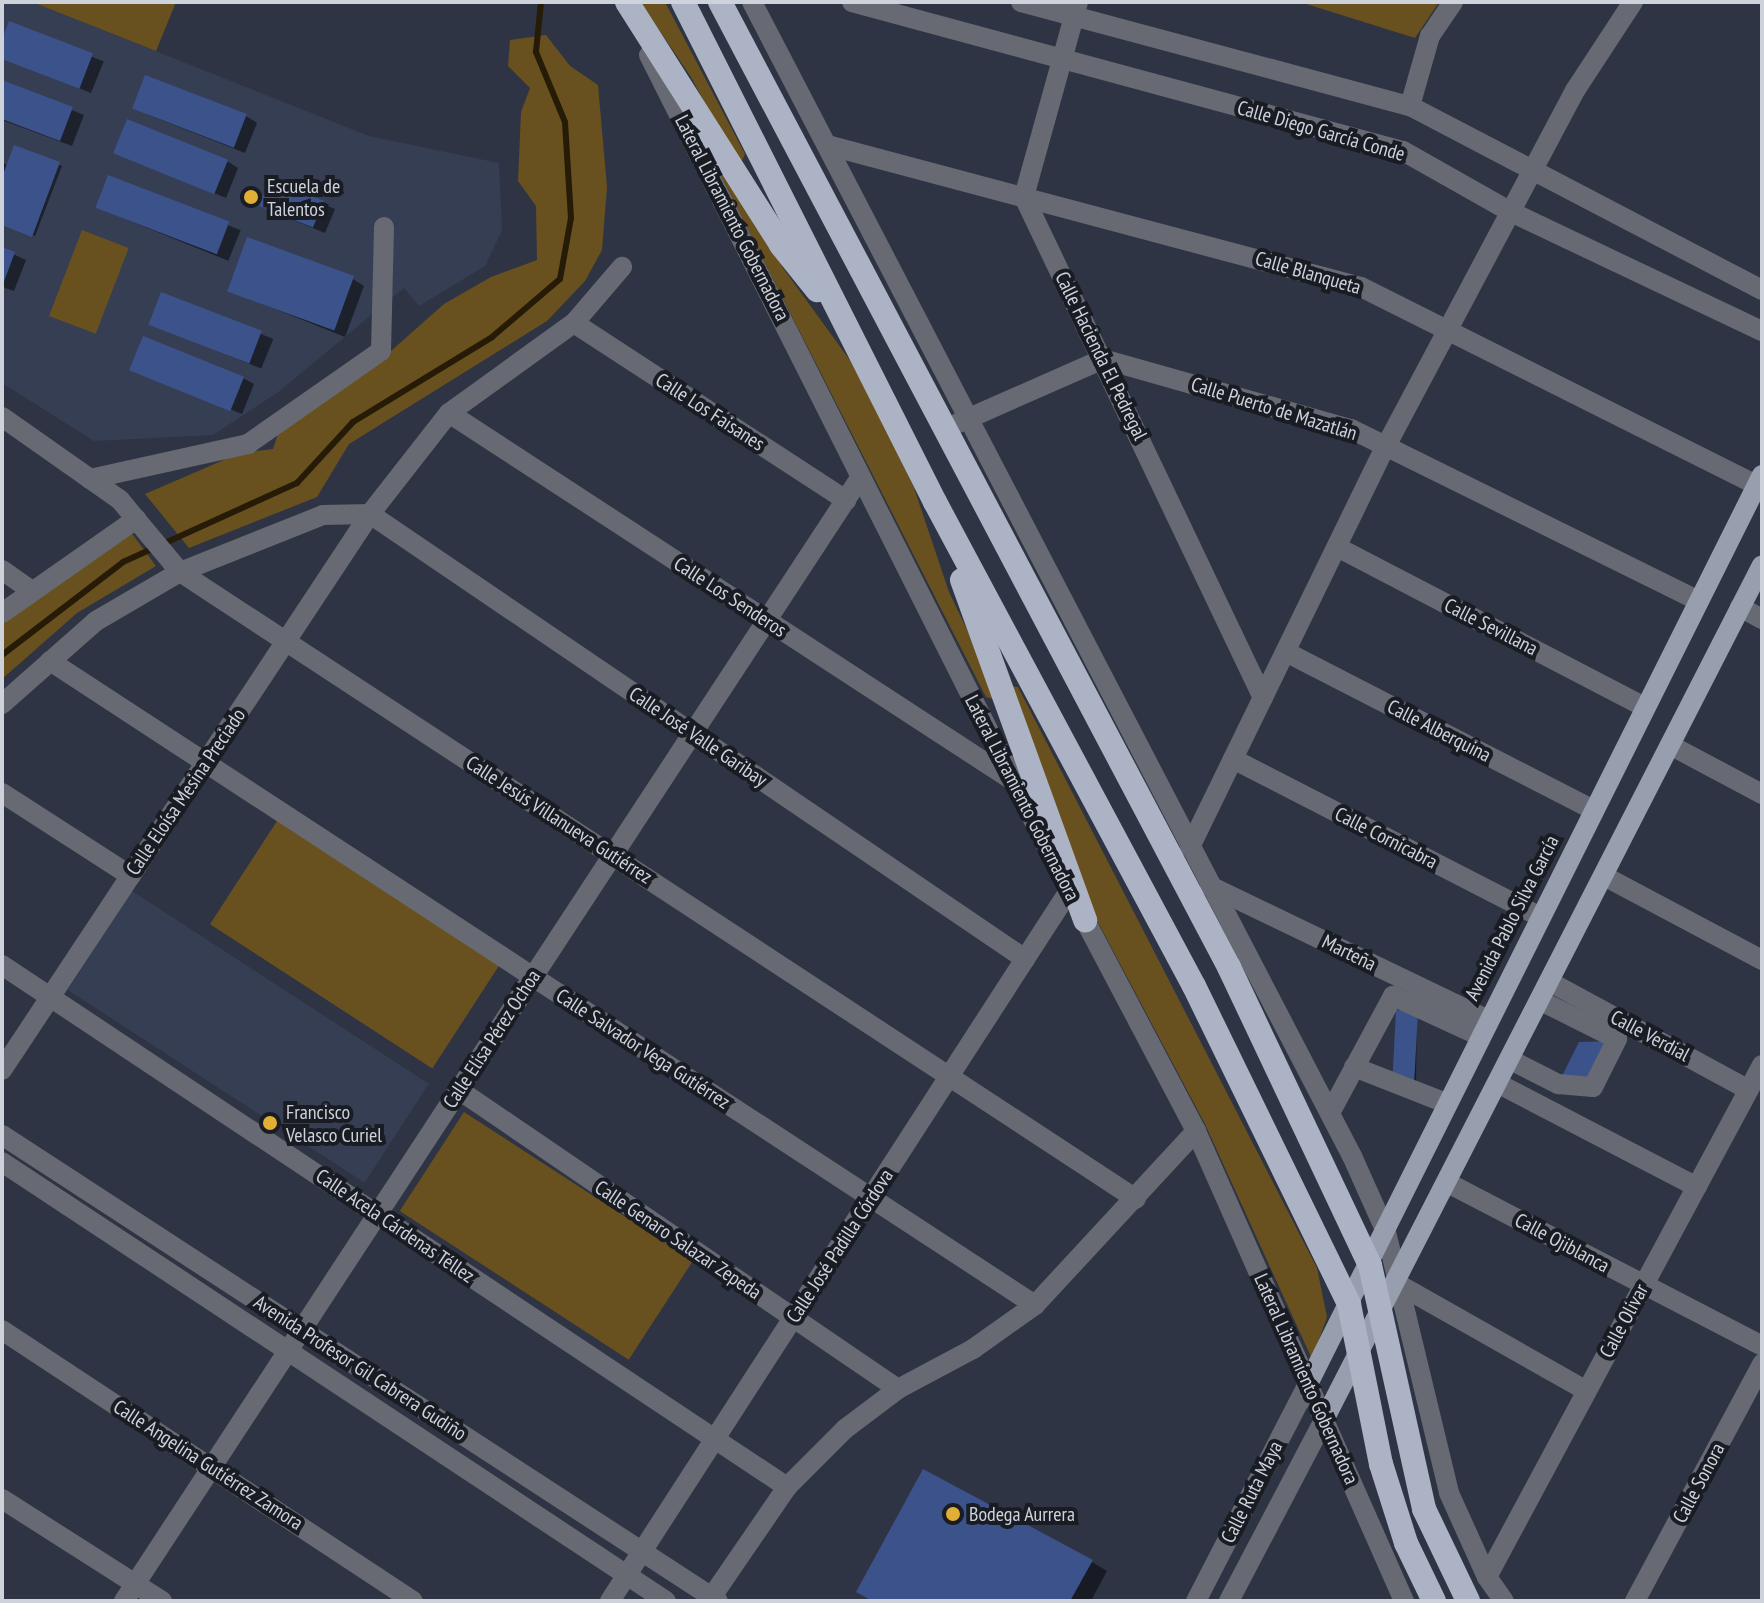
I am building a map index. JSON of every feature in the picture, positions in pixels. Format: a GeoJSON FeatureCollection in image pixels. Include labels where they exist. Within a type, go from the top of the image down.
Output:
{"type":"FeatureCollection","features":[{"type":"Feature","properties":{"kind":"highway"},"geometry":{"type":"LineString","coordinates":[[625,2],[781,245],[851,332]]}},
{"type":"Feature","properties":{"kind":"highway"},"geometry":{"type":"LineString","coordinates":[[683,2],[935,502],[1194,986],[1349,1304],[1381,1464],[1406,1543],[1434,1601]]}},
{"type":"Feature","properties":{"kind":"highway"},"geometry":{"type":"LineString","coordinates":[[720,2],[1229,967],[1370,1265],[1424,1509],[1468,1601]]}},
{"type":"Feature","properties":{"kind":"highway"},"geometry":{"type":"LineString","coordinates":[[935,502],[1085,920]]}},
{"type":"Feature","properties":{"kind":"main road","name":"Avenida Pablo Silva García"},"geometry":{"type":"LineString","coordinates":[[1308,1384],[1759,480]]}},
{"type":"Feature","properties":{"kind":"main road"},"geometry":{"type":"LineString","coordinates":[[1325,1418],[1499,1084],[1762,565]]}},
{"type":"Feature","properties":{"kind":"street","name":"Lateral Libramiento Gobernadora"},"geometry":{"type":"LineString","coordinates":[[625,2],[1012,780],[1196,1131],[1404,1601]]}},
{"type":"Feature","properties":{"kind":"street"},"geometry":{"type":"LineString","coordinates":[[752,2],[1330,1113],[1386,1232],[1449,1493],[1487,1577],[1504,1601]]}},
{"type":"Feature","properties":{"kind":"street","name":"Calle Diego García Conde"},"geometry":{"type":"LineString","coordinates":[[852,2],[1403,151],[1511,212],[1762,331]]}},
{"type":"Feature","properties":{"kind":"street"},"geometry":{"type":"LineString","coordinates":[[1021,2],[1076,9],[1410,106],[1762,290]]}},
{"type":"Feature","properties":{"kind":"street"},"geometry":{"type":"LineString","coordinates":[[1410,106],[1430,36],[1453,2]]}},
{"type":"Feature","properties":{"kind":"street"},"geometry":{"type":"LineString","coordinates":[[1190,847],[1386,446],[1576,89],[1633,2]]}},
{"type":"Feature","properties":{"kind":"street"},"geometry":{"type":"LineString","coordinates":[[1024,197],[1076,9]]}},
{"type":"Feature","properties":{"kind":"street","name":"Calle Blanqueta"},"geometry":{"type":"LineString","coordinates":[[827,145],[1361,287],[1759,480]]}},
{"type":"Feature","properties":{"kind":"street","name":"Calle Hacienda El Pedregal"},"geometry":{"type":"LineString","coordinates":[[1024,197],[1263,698]]}},
{"type":"Feature","properties":{"kind":"street"},"geometry":{"type":"LineString","coordinates":[[90,479],[248,444],[381,351],[384,227]]}},
{"type":"Feature","properties":{"kind":"street","name":"Calle Eloísa Mesina Preciado"},"geometry":{"type":"LineString","coordinates":[[2,1070],[370,514],[449,413],[574,323],[622,267]]}},
{"type":"Feature","properties":{"kind":"street","name":"Calle Los Faisanes"},"geometry":{"type":"LineString","coordinates":[[574,323],[846,500]]}},
{"type":"Feature","properties":{"kind":"street"},"geometry":{"type":"LineString","coordinates":[[945,428],[1103,359]]}},
{"type":"Feature","properties":{"kind":"street","name":"Calle Puerto de Mazatlán"},"geometry":{"type":"LineString","coordinates":[[1103,359],[1351,429],[1699,601]]}},
{"type":"Feature","properties":{"kind":"street","name":"Calle Los Senderos"},"geometry":{"type":"LineString","coordinates":[[449,413],[1012,780]]}},
{"type":"Feature","properties":{"kind":"street","name":"Calle Jesús Villanueva Gutiérrez"},"geometry":{"type":"LineString","coordinates":[[2,417],[90,479],[136,519],[175,565],[1136,1199]]}},
{"type":"Feature","properties":{"kind":"street","name":"Calle Elisa Pérez Ochoa"},"geometry":{"type":"LineString","coordinates":[[129,1592],[860,478]]}},
{"type":"Feature","properties":{"kind":"street"},"geometry":{"type":"LineString","coordinates":[[2,704],[96,621],[175,565],[323,515],[370,514]]}},
{"type":"Feature","properties":{"kind":"street","name":"Calle José Valle Garibay"},"geometry":{"type":"LineString","coordinates":[[370,514],[1025,959]]}},
{"type":"Feature","properties":{"kind":"street"},"geometry":{"type":"LineString","coordinates":[[2,613],[136,519]]}},
{"type":"Feature","properties":{"kind":"street","name":"Calle Sevillana"},"geometry":{"type":"LineString","coordinates":[[1337,547],[1645,707]]}},
{"type":"Feature","properties":{"kind":"street"},"geometry":{"type":"LineString","coordinates":[[2,570],[31,590]]}},
{"type":"Feature","properties":{"kind":"street"},"geometry":{"type":"LineString","coordinates":[[1740,607],[1762,619]]}},
{"type":"Feature","properties":{"kind":"street","name":"Calle Alberquina"},"geometry":{"type":"LineString","coordinates":[[1286,652],[1593,810]]}},
{"type":"Feature","properties":{"kind":"street","name":"Calle Salvador Vega Gutiérrez"},"geometry":{"type":"LineString","coordinates":[[50,661],[1035,1305]]}},
{"type":"Feature","properties":{"kind":"street"},"geometry":{"type":"LineString","coordinates":[[1670,745],[1762,794]]}},
{"type":"Feature","properties":{"kind":"street","name":"Calle Cornicabra"},"geometry":{"type":"LineString","coordinates":[[1233,759],[1540,917]]}},
{"type":"Feature","properties":{"kind":"street"},"geometry":{"type":"LineString","coordinates":[[2,793],[131,876]]}},
{"type":"Feature","properties":{"kind":"street"},"geometry":{"type":"LineString","coordinates":[[1604,876],[1762,960]]}},
{"type":"Feature","properties":{"kind":"street","name":"Marteña"},"geometry":{"type":"LineString","coordinates":[[1210,886],[1484,1028]]}},
{"type":"Feature","properties":{"kind":"street","name":"Calle José Padilla Córdova"},"geometry":{"type":"LineString","coordinates":[[610,1601],[1069,891]]}},
{"type":"Feature","properties":{"kind":"street","name":"Calle Acela Cárdenas Téllez"},"geometry":{"type":"LineString","coordinates":[[2,965],[787,1487]]}},
{"type":"Feature","properties":{"kind":"street","name":"Calle Verdial"},"geometry":{"type":"LineString","coordinates":[[1550,982],[1749,1090]]}},
{"type":"Feature","properties":{"kind":"street"},"geometry":{"type":"LineString","coordinates":[[1330,1113],[1393,996],[1484,1028]]}},
{"type":"Feature","properties":{"kind":"street"},"geometry":{"type":"LineString","coordinates":[[1511,1060],[1558,1084],[1593,1087],[1617,1039],[1541,1001]]}},
{"type":"Feature","properties":{"kind":"street","name":"Calle Olivar"},"geometry":{"type":"LineString","coordinates":[[1487,1577],[1762,1065]]}},
{"type":"Feature","properties":{"kind":"street"},"geometry":{"type":"LineString","coordinates":[[1354,1067],[1446,1103]]}},
{"type":"Feature","properties":{"kind":"street"},"geometry":{"type":"LineString","coordinates":[[1499,1084],[1697,1187]]}},
{"type":"Feature","properties":{"kind":"street","name":"Calle Genaro Salazar Zepeda"},"geometry":{"type":"LineString","coordinates":[[459,1090],[898,1389]]}},
{"type":"Feature","properties":{"kind":"street"},"geometry":{"type":"LineString","coordinates":[[713,1600],[787,1487],[845,1429],[898,1389],[973,1349],[1035,1305],[1196,1131]]}},
{"type":"Feature","properties":{"kind":"street","name":"Avenida Profesor Gil Cabrera Gudiño"},"geometry":{"type":"LineString","coordinates":[[2,1135],[713,1600]]}},
{"type":"Feature","properties":{"kind":"street","name":"Avenida Profesor Gil Cabrera Gudiño"},"geometry":{"type":"LineString","coordinates":[[2,1162],[666,1601]]}},
{"type":"Feature","properties":{"kind":"street","name":"Calle Ojiblanca"},"geometry":{"type":"LineString","coordinates":[[1448,1183],[1762,1346]]}},
{"type":"Feature","properties":{"kind":"street"},"geometry":{"type":"LineString","coordinates":[[1396,1283],[1587,1391]]}},
{"type":"Feature","properties":{"kind":"street","name":"Calle Angelina Gutiérrez Zamora"},"geometry":{"type":"LineString","coordinates":[[2,1330],[413,1601]]}},
{"type":"Feature","properties":{"kind":"street","name":"Calle Sonora"},"geometry":{"type":"LineString","coordinates":[[1635,1601],[1762,1364]]}},
{"type":"Feature","properties":{"kind":"street","name":"Calle Ruta Maya"},"geometry":{"type":"LineString","coordinates":[[1196,1601],[1308,1384]]}},
{"type":"Feature","properties":{"kind":"street","name":"Calle Ruta Maya"},"geometry":{"type":"LineString","coordinates":[[1229,1601],[1325,1418]]}},
{"type":"Feature","properties":{"kind":"street"},"geometry":{"type":"LineString","coordinates":[[2,1499],[129,1592],[162,1601]]}},
{"type":"Feature","properties":{"kind":"shaded area","name":"Escuela de Talentos"},"geometry":{"type":"Polygon","coordinates":[[[2,2],[32,2],[369,136],[499,163],[502,231],[485,266],[419,306],[404,288],[277,393],[213,435],[94,441],[2,383],[2,2]]]}},
{"type":"Feature","properties":{"kind":"shaded area"},"geometry":{"type":"Polygon","coordinates":[[[32,2],[176,2],[156,51],[32,2]]]}},
{"type":"Feature","properties":{"kind":"shaded area"},"geometry":{"type":"Polygon","coordinates":[[[640,2],[665,2],[745,154],[742,161],[734,159],[691,77],[640,2]]]}},
{"type":"Feature","properties":{"kind":"shaded area"},"geometry":{"type":"Polygon","coordinates":[[[1300,2],[1439,2],[1415,38],[1300,2]]]}},
{"type":"Feature","properties":{"kind":"shaded area"},"geometry":{"type":"Polygon","coordinates":[[[546,35],[570,66],[598,85],[607,187],[602,250],[585,281],[547,321],[349,444],[317,497],[189,548],[145,494],[240,453],[273,449],[280,428],[365,374],[444,304],[491,277],[537,260],[536,206],[518,181],[521,112],[530,88],[508,66],[510,40],[546,35]]]}},
{"type":"Feature","properties":{"kind":"shaded area"},"geometry":{"type":"Polygon","coordinates":[[[723,169],[729,170],[783,268],[862,377],[914,488],[949,592],[997,692],[993,699],[986,697],[720,175],[723,169]]]}},
{"type":"Feature","properties":{"kind":"shaded area"},"geometry":{"type":"Polygon","coordinates":[[[82,230],[129,248],[96,334],[49,316],[82,230]]]}},
{"type":"Feature","properties":{"kind":"shaded area"},"geometry":{"type":"Polygon","coordinates":[[[130,531],[156,566],[77,613],[2,679],[2,624],[130,531]]]}},
{"type":"Feature","properties":{"kind":"shaded area"},"geometry":{"type":"Polygon","coordinates":[[[1010,686],[1018,687],[1317,1268],[1327,1317],[1312,1359],[1205,1124],[1092,911],[1010,686]]]}},
{"type":"Feature","properties":{"kind":"shaded area"},"geometry":{"type":"Polygon","coordinates":[[[277,821],[499,965],[432,1068],[210,924],[277,821]]]}},
{"type":"Feature","properties":{"kind":"shaded area"},"geometry":{"type":"Polygon","coordinates":[[[132,891],[429,1084],[365,1183],[68,990],[132,891]]]}},
{"type":"Feature","properties":{"kind":"shaded area"},"geometry":{"type":"Polygon","coordinates":[[[464,1112],[693,1261],[629,1360],[400,1211],[464,1112]]]}},
{"type":"Feature","properties":{"kind":"building"},"geometry":{"type":"Polygon","coordinates":[[[9,21],[93,53],[79,89],[2,59],[2,39],[9,21]]]}},
{"type":"Feature","properties":{"kind":"building"},"geometry":{"type":"Polygon","coordinates":[[[145,75],[247,114],[234,148],[132,109],[145,75]]]}},
{"type":"Feature","properties":{"kind":"building"},"geometry":{"type":"Polygon","coordinates":[[[2,80],[73,107],[60,141],[2,119],[2,80]]]}},
{"type":"Feature","properties":{"kind":"building"},"geometry":{"type":"Polygon","coordinates":[[[127,119],[228,160],[214,194],[113,153],[127,119]]]}},
{"type":"Feature","properties":{"kind":"building"},"geometry":{"type":"Polygon","coordinates":[[[14,145],[60,162],[32,237],[2,225],[2,177],[14,145]]]}},
{"type":"Feature","properties":{"kind":"building"},"geometry":{"type":"Polygon","coordinates":[[[108,175],[229,222],[217,254],[95,208],[108,175]]]}},
{"type":"Feature","properties":{"kind":"building"},"geometry":{"type":"Polygon","coordinates":[[[270,179],[324,201],[313,228],[259,206],[270,179]]]}},
{"type":"Feature","properties":{"kind":"building"},"geometry":{"type":"Polygon","coordinates":[[[247,237],[354,276],[334,330],[227,292],[247,237]]]}},
{"type":"Feature","properties":{"kind":"building"},"geometry":{"type":"Polygon","coordinates":[[[2,247],[15,252],[2,287],[2,247]]]}},
{"type":"Feature","properties":{"kind":"building"},"geometry":{"type":"Polygon","coordinates":[[[161,292],[262,331],[249,363],[148,325],[161,292]]]}},
{"type":"Feature","properties":{"kind":"building"},"geometry":{"type":"Polygon","coordinates":[[[143,336],[244,377],[230,411],[129,370],[143,336]]]}},
{"type":"Feature","properties":{"kind":"building"},"geometry":{"type":"Polygon","coordinates":[[[1396,1010],[1418,1011],[1414,1081],[1392,1080],[1396,1010]]]}},
{"type":"Feature","properties":{"kind":"building"},"geometry":{"type":"Polygon","coordinates":[[[1612,1041],[1589,1088],[1557,1086],[1579,1042],[1612,1041]]]}},
{"type":"Feature","properties":{"kind":"building","name":"Bodega Aurrera"},"geometry":{"type":"Polygon","coordinates":[[[923,1469],[1093,1560],[1070,1601],[872,1601],[856,1592],[923,1469]]]}},
{"type":"Feature","properties":{"kind":"waterway"},"geometry":{"type":"LineString","coordinates":[[2,655],[123,562],[297,483],[353,422],[492,337],[560,279],[571,218],[565,122],[536,52],[541,2]]}},
{"type":"Feature","properties":{"kind":"place","name":"Escuela de Talentos"},"geometry":{"type":"Point","coordinates":[251,197]}},
{"type":"Feature","properties":{"kind":"place","name":"Francisco Velasco Curiel"},"geometry":{"type":"Point","coordinates":[270,1123]}},
{"type":"Feature","properties":{"kind":"place","name":"Bodega Aurrera"},"geometry":{"type":"Point","coordinates":[953,1514]}}]}
